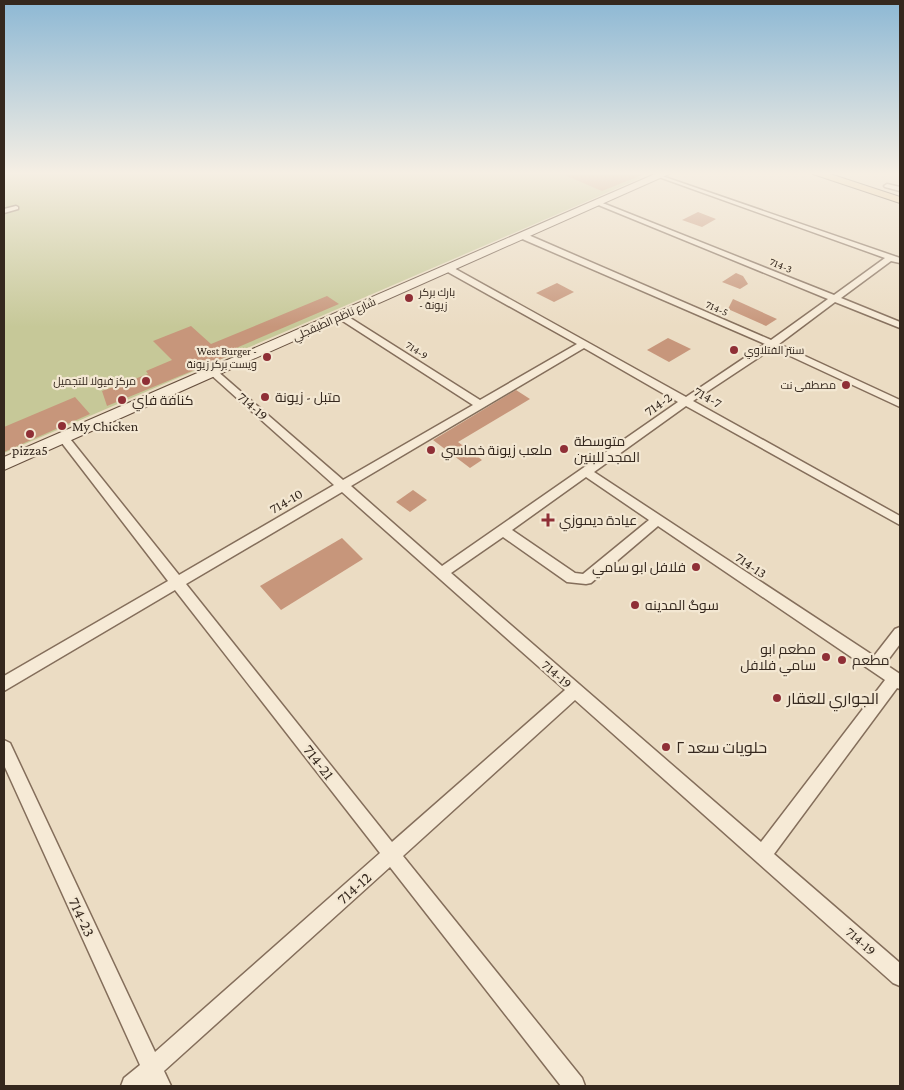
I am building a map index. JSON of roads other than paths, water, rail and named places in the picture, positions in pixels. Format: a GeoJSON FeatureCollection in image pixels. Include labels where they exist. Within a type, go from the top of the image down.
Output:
{"type":"FeatureCollection","features":[{"type":"Feature","properties":{"kind":"main road","name":"شارع ناظم الطبقجلي"},"geometry":{"type":"LineString","coordinates":[[4,464],[548,225]]}},
{"type":"Feature","properties":{"kind":"street","name":"714-3"},"geometry":{"type":"LineString","coordinates":[[652,225],[900,325]]}},
{"type":"Feature","properties":{"kind":"street"},"geometry":{"type":"LineString","coordinates":[[799,225],[895,260]]}},
{"type":"Feature","properties":{"kind":"street","name":"714-5"},"geometry":{"type":"LineString","coordinates":[[523,236],[772,344],[900,404]]}},
{"type":"Feature","properties":{"kind":"street","name":"714-2"},"geometry":{"type":"LineString","coordinates":[[442,573],[686,401],[772,344],[833,298],[895,260]]}},
{"type":"Feature","properties":{"kind":"street","name":"714-7"},"geometry":{"type":"LineString","coordinates":[[449,269],[900,521]]}},
{"type":"Feature","properties":{"kind":"street","name":"714-9"},"geometry":{"type":"LineString","coordinates":[[341,316],[480,405]]}},
{"type":"Feature","properties":{"kind":"street","name":"714-10"},"geometry":{"type":"LineString","coordinates":[[4,684],[584,344]]}},
{"type":"Feature","properties":{"kind":"street","name":"714-19"},"geometry":{"type":"LineString","coordinates":[[213,372],[900,976]]}},
{"type":"Feature","properties":{"kind":"street","name":"714-21"},"geometry":{"type":"LineString","coordinates":[[63,438],[574,1086]]}},
{"type":"Feature","properties":{"kind":"street","name":"714-13"},"geometry":{"type":"LineString","coordinates":[[586,472],[898,681]]}},
{"type":"Feature","properties":{"kind":"street"},"geometry":{"type":"LineString","coordinates":[[502,530],[572,578],[586,579],[658,520]]}},
{"type":"Feature","properties":{"kind":"street"},"geometry":{"type":"LineString","coordinates":[[875,666],[900,633]]}},
{"type":"Feature","properties":{"kind":"street"},"geometry":{"type":"LineString","coordinates":[[762,855],[898,681]]}},
{"type":"Feature","properties":{"kind":"street","name":"714-12"},"geometry":{"type":"LineString","coordinates":[[132,1086],[576,690]]}},
{"type":"Feature","properties":{"kind":"street","name":"714-23"},"geometry":{"type":"LineString","coordinates":[[4,748],[160,1086]]}},
{"type":"Feature","properties":{"kind":"place","name":"بارك بركر - زيونة"},"geometry":{"type":"Point","coordinates":[409,298]}},
{"type":"Feature","properties":{"kind":"place","name":"سنتر الفتلاوي"},"geometry":{"type":"Point","coordinates":[734,350]}},
{"type":"Feature","properties":{"kind":"place","name":"West Burger - ويست بركر زيونة"},"geometry":{"type":"Point","coordinates":[267,357]}},
{"type":"Feature","properties":{"kind":"place","name":"مركز فيولا للتجميل"},"geometry":{"type":"Point","coordinates":[146,381]}},
{"type":"Feature","properties":{"kind":"place","name":"مصطفى نت"},"geometry":{"type":"Point","coordinates":[846,385]}},
{"type":"Feature","properties":{"kind":"place","name":"متبل - زيونة"},"geometry":{"type":"Point","coordinates":[265,397]}},
{"type":"Feature","properties":{"kind":"place","name":"كنافة فاي"},"geometry":{"type":"Point","coordinates":[122,400]}},
{"type":"Feature","properties":{"kind":"place","name":"My Chicken"},"geometry":{"type":"Point","coordinates":[62,426]}},
{"type":"Feature","properties":{"kind":"place","name":"pizza5"},"geometry":{"type":"Point","coordinates":[30,434]}},
{"type":"Feature","properties":{"kind":"place","name":"متوسطة المجد للبنين"},"geometry":{"type":"Point","coordinates":[564,449]}},
{"type":"Feature","properties":{"kind":"place","name":"ملعب زيونة خماسي"},"geometry":{"type":"Point","coordinates":[431,450]}},
{"type":"Feature","properties":{"kind":"place","name":"عيادة ديموزي"},"geometry":{"type":"Point","coordinates":[548,520]}},
{"type":"Feature","properties":{"kind":"place","name":"فلافل ابو سامي"},"geometry":{"type":"Point","coordinates":[696,567]}},
{"type":"Feature","properties":{"kind":"place","name":"سوگ المدينه"},"geometry":{"type":"Point","coordinates":[635,605]}},
{"type":"Feature","properties":{"kind":"place","name":"مطعم ابو سامي فلافل"},"geometry":{"type":"Point","coordinates":[826,657]}},
{"type":"Feature","properties":{"kind":"place","name":"مطعم"},"geometry":{"type":"Point","coordinates":[842,660]}},
{"type":"Feature","properties":{"kind":"place","name":"الجواري للعقار"},"geometry":{"type":"Point","coordinates":[777,698]}},
{"type":"Feature","properties":{"kind":"place","name":"حلويات سعد ٢"},"geometry":{"type":"Point","coordinates":[666,747]}}]}
